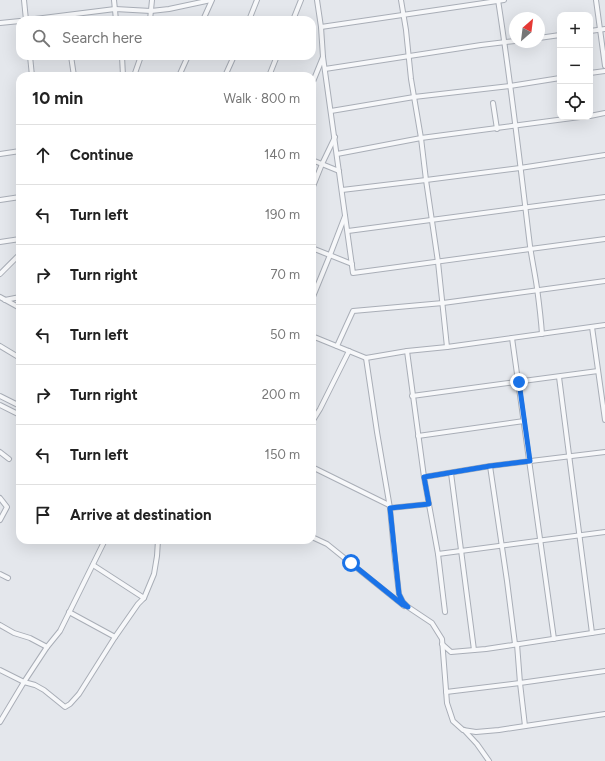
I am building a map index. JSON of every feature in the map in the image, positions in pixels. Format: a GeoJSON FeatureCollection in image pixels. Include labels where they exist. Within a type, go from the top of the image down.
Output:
{"type":"FeatureCollection","features":[{"type":"Feature","properties":{"kind":"street"},"geometry":{"type":"LineString","coordinates":[[24,0],[26,16]]}},
{"type":"Feature","properties":{"kind":"street"},"geometry":{"type":"LineString","coordinates":[[114,0],[116,16]]}},
{"type":"Feature","properties":{"kind":"street"},"geometry":{"type":"LineString","coordinates":[[150,16],[152,0]]}},
{"type":"Feature","properties":{"kind":"street"},"geometry":{"type":"LineString","coordinates":[[58,16],[115,9],[151,11],[169,9],[211,0]]}},
{"type":"Feature","properties":{"kind":"street"},"geometry":{"type":"LineString","coordinates":[[205,16],[211,0]]}},
{"type":"Feature","properties":{"kind":"street"},"geometry":{"type":"LineString","coordinates":[[251,16],[257,0]]}},
{"type":"Feature","properties":{"kind":"street"},"geometry":{"type":"LineString","coordinates":[[294,16],[301,0]]}},
{"type":"Feature","properties":{"kind":"street"},"geometry":{"type":"LineString","coordinates":[[317,0],[321,26],[323,57],[353,273],[605,239]]}},
{"type":"Feature","properties":{"kind":"street"},"geometry":{"type":"LineString","coordinates":[[402,0],[414,97],[438,262],[447,347]]}},
{"type":"Feature","properties":{"kind":"street"},"geometry":{"type":"LineString","coordinates":[[498,0],[508,64],[542,334]]}},
{"type":"Feature","properties":{"kind":"street"},"geometry":{"type":"LineString","coordinates":[[321,26],[504,0]]}},
{"type":"Feature","properties":{"kind":"street"},"geometry":{"type":"LineString","coordinates":[[596,0],[605,66]]}},
{"type":"Feature","properties":{"kind":"street"},"geometry":{"type":"LineString","coordinates":[[0,23],[16,21]]}},
{"type":"Feature","properties":{"kind":"street"},"geometry":{"type":"LineString","coordinates":[[593,31],[605,29]]}},
{"type":"Feature","properties":{"kind":"street"},"geometry":{"type":"LineString","coordinates":[[545,37],[557,35]]}},
{"type":"Feature","properties":{"kind":"street"},"geometry":{"type":"LineString","coordinates":[[325,69],[509,42]]}},
{"type":"Feature","properties":{"kind":"street"},"geometry":{"type":"LineString","coordinates":[[316,74],[323,57]]}},
{"type":"Feature","properties":{"kind":"street"},"geometry":{"type":"LineString","coordinates":[[30,60],[32,72]]}},
{"type":"Feature","properties":{"kind":"street"},"geometry":{"type":"LineString","coordinates":[[72,60],[73,72]]}},
{"type":"Feature","properties":{"kind":"street"},"geometry":{"type":"LineString","coordinates":[[122,60],[123,72]]}},
{"type":"Feature","properties":{"kind":"street"},"geometry":{"type":"LineString","coordinates":[[135,72],[140,60]]}},
{"type":"Feature","properties":{"kind":"street"},"geometry":{"type":"LineString","coordinates":[[182,72],[186,60]]}},
{"type":"Feature","properties":{"kind":"street"},"geometry":{"type":"LineString","coordinates":[[227,72],[232,60]]}},
{"type":"Feature","properties":{"kind":"street"},"geometry":{"type":"LineString","coordinates":[[271,72],[275,60]]}},
{"type":"Feature","properties":{"kind":"street"},"geometry":{"type":"LineString","coordinates":[[593,73],[605,71]]}},
{"type":"Feature","properties":{"kind":"street"},"geometry":{"type":"LineString","coordinates":[[331,111],[414,97],[510,86],[557,78]]}},
{"type":"Feature","properties":{"kind":"street"},"geometry":{"type":"LineString","coordinates":[[493,102],[497,129]]}},
{"type":"Feature","properties":{"kind":"street"},"geometry":{"type":"LineString","coordinates":[[593,116],[605,114]]}},
{"type":"Feature","properties":{"kind":"street"},"geometry":{"type":"LineString","coordinates":[[337,154],[421,138],[559,120]]}},
{"type":"Feature","properties":{"kind":"street"},"geometry":{"type":"LineString","coordinates":[[316,179],[335,136]]}},
{"type":"Feature","properties":{"kind":"street"},"geometry":{"type":"LineString","coordinates":[[0,154],[16,152]]}},
{"type":"Feature","properties":{"kind":"street"},"geometry":{"type":"LineString","coordinates":[[342,190],[520,168],[605,155]]}},
{"type":"Feature","properties":{"kind":"street"},"geometry":{"type":"LineString","coordinates":[[316,162],[339,171]]}},
{"type":"Feature","properties":{"kind":"street"},"geometry":{"type":"LineString","coordinates":[[348,231],[605,197]]}},
{"type":"Feature","properties":{"kind":"street"},"geometry":{"type":"LineString","coordinates":[[0,200],[16,198]]}},
{"type":"Feature","properties":{"kind":"street"},"geometry":{"type":"LineString","coordinates":[[316,289],[345,215]]}},
{"type":"Feature","properties":{"kind":"street"},"geometry":{"type":"LineString","coordinates":[[0,242],[16,240]]}},
{"type":"Feature","properties":{"kind":"street"},"geometry":{"type":"LineString","coordinates":[[316,250],[352,264]]}},
{"type":"Feature","properties":{"kind":"street"},"geometry":{"type":"LineString","coordinates":[[0,274],[16,258]]}},
{"type":"Feature","properties":{"kind":"street"},"geometry":{"type":"LineString","coordinates":[[337,346],[353,311],[443,303],[605,281]]}},
{"type":"Feature","properties":{"kind":"street"},"geometry":{"type":"LineString","coordinates":[[0,297],[16,306]]}},
{"type":"Feature","properties":{"kind":"street"},"geometry":{"type":"LineString","coordinates":[[5,300],[16,298]]}},
{"type":"Feature","properties":{"kind":"street"},"geometry":{"type":"LineString","coordinates":[[316,338],[366,358],[407,351],[447,347],[605,325]]}},
{"type":"Feature","properties":{"kind":"street"},"geometry":{"type":"LineString","coordinates":[[592,327],[605,420]]}},
{"type":"Feature","properties":{"kind":"street"},"geometry":{"type":"LineString","coordinates":[[512,338],[554,639]]}},
{"type":"Feature","properties":{"kind":"street"},"geometry":{"type":"LineString","coordinates":[[0,346],[16,356]]}},
{"type":"Feature","properties":{"kind":"street"},"geometry":{"type":"LineString","coordinates":[[316,416],[349,351]]}},
{"type":"Feature","properties":{"kind":"street"},"geometry":{"type":"LineString","coordinates":[[407,351],[412,396],[424,477],[435,533],[445,612]]}},
{"type":"Feature","properties":{"kind":"street"},"geometry":{"type":"LineString","coordinates":[[366,358],[390,506],[399,594],[403,602],[408,607]]}},
{"type":"Feature","properties":{"kind":"street"},"geometry":{"type":"LineString","coordinates":[[412,396],[598,371]]}},
{"type":"Feature","properties":{"kind":"street"},"geometry":{"type":"LineString","coordinates":[[559,377],[592,633]]}},
{"type":"Feature","properties":{"kind":"street"},"geometry":{"type":"LineString","coordinates":[[0,396],[16,404]]}},
{"type":"Feature","properties":{"kind":"street"},"geometry":{"type":"LineString","coordinates":[[0,405],[16,413]]}},
{"type":"Feature","properties":{"kind":"street"},"geometry":{"type":"LineString","coordinates":[[418,436],[524,421]]}},
{"type":"Feature","properties":{"kind":"street"},"geometry":{"type":"LineString","coordinates":[[0,452],[9,459]]}},
{"type":"Feature","properties":{"kind":"street"},"geometry":{"type":"LineString","coordinates":[[424,477],[490,466],[605,452]]}},
{"type":"Feature","properties":{"kind":"street"},"geometry":{"type":"LineString","coordinates":[[490,466],[516,644],[525,726]]}},
{"type":"Feature","properties":{"kind":"street"},"geometry":{"type":"LineString","coordinates":[[316,469],[390,506],[429,504]]}},
{"type":"Feature","properties":{"kind":"street"},"geometry":{"type":"LineString","coordinates":[[451,473],[474,650]]}},
{"type":"Feature","properties":{"kind":"street"},"geometry":{"type":"LineString","coordinates":[[0,498],[7,507],[0,520]]}},
{"type":"Feature","properties":{"kind":"street"},"geometry":{"type":"LineString","coordinates":[[438,554],[605,532]]}},
{"type":"Feature","properties":{"kind":"street"},"geometry":{"type":"LineString","coordinates":[[316,539],[327,544],[403,605],[432,623],[442,639],[447,703],[453,720],[477,744],[489,761]]}},
{"type":"Feature","properties":{"kind":"street"},"geometry":{"type":"LineString","coordinates":[[1,720],[47,647],[60,631],[103,544]]}},
{"type":"Feature","properties":{"kind":"street"},"geometry":{"type":"LineString","coordinates":[[0,670],[44,690],[64,707],[70,704],[79,694],[115,637],[138,604],[144,598],[154,574],[158,544]]}},
{"type":"Feature","properties":{"kind":"street"},"geometry":{"type":"LineString","coordinates":[[93,565],[144,598]]}},
{"type":"Feature","properties":{"kind":"street"},"geometry":{"type":"LineString","coordinates":[[0,574],[8,578]]}},
{"type":"Feature","properties":{"kind":"street"},"geometry":{"type":"LineString","coordinates":[[69,612],[115,637]]}},
{"type":"Feature","properties":{"kind":"street"},"geometry":{"type":"LineString","coordinates":[[0,625],[14,633],[30,638],[47,647]]}},
{"type":"Feature","properties":{"kind":"street"},"geometry":{"type":"LineString","coordinates":[[442,643],[451,652],[605,632]]}},
{"type":"Feature","properties":{"kind":"street"},"geometry":{"type":"LineString","coordinates":[[446,692],[605,671]]}},
{"type":"Feature","properties":{"kind":"street"},"geometry":{"type":"LineString","coordinates":[[464,730],[476,732],[499,730],[605,714]]}},
{"type":"Feature","properties":{"kind":"route"},"geometry":{"type":"LineString","coordinates":[[351,563],[403,605],[408,607],[403,602],[399,594],[390,508],[429,504],[424,477],[530,461],[519,382]]}}]}
